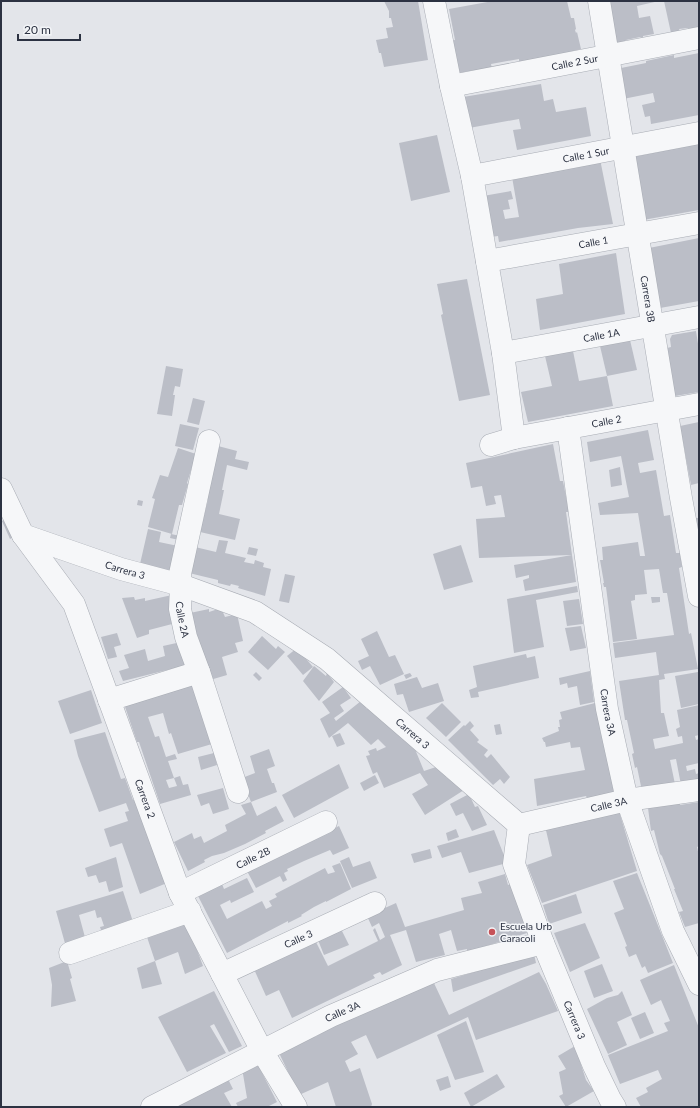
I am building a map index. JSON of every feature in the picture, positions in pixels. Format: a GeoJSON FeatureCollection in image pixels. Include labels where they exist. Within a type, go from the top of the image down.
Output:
{"type":"FeatureCollection","features":[{"type":"Feature","properties":{"kind":"street"},"geometry":{"type":"LineString","coordinates":[[434,1],[451,86],[472,176],[503,353],[514,438],[491,445]]}},
{"type":"Feature","properties":{"kind":"street","name":"Carrera 3B"},"geometry":{"type":"LineString","coordinates":[[598,1],[667,410],[690,495],[699,596]]}},
{"type":"Feature","properties":{"kind":"street","name":"Calle 2 Sur"},"geometry":{"type":"LineString","coordinates":[[451,86],[699,38]]}},
{"type":"Feature","properties":{"kind":"street","name":"Calle 1 Sur"},"geometry":{"type":"LineString","coordinates":[[472,176],[699,133]]}},
{"type":"Feature","properties":{"kind":"street","name":"Calle 1"},"geometry":{"type":"LineString","coordinates":[[487,261],[699,223]]}},
{"type":"Feature","properties":{"kind":"street","name":"Calle 1A"},"geometry":{"type":"LineString","coordinates":[[503,353],[699,317]]}},
{"type":"Feature","properties":{"kind":"street","name":"Calle 2"},"geometry":{"type":"LineString","coordinates":[[514,438],[699,404]]}},
{"type":"Feature","properties":{"kind":"street","name":"Carrera 3A"},"geometry":{"type":"LineString","coordinates":[[568,428],[607,709],[627,800],[673,931],[699,984]]}},
{"type":"Feature","properties":{"kind":"street","name":"Calle 2A"},"geometry":{"type":"LineString","coordinates":[[209,441],[180,574],[180,608],[186,637],[238,792]]}},
{"type":"Feature","properties":{"kind":"street","name":"Carrera 2"},"geometry":{"type":"LineString","coordinates":[[1,489],[23,535],[74,604],[185,902],[262,1051],[296,1107]]}},
{"type":"Feature","properties":{"kind":"street","name":"Carrera 3"},"geometry":{"type":"LineString","coordinates":[[23,535],[121,569],[181,586],[255,612],[327,659],[520,825],[514,864],[543,943],[594,1066],[615,1107]]}},
{"type":"Feature","properties":{"kind":"street"},"geometry":{"type":"LineString","coordinates":[[109,700],[199,672]]}},
{"type":"Feature","properties":{"kind":"street","name":"Calle 3A"},"geometry":{"type":"LineString","coordinates":[[520,825],[627,800],[699,790]]}},
{"type":"Feature","properties":{"kind":"street","name":"Calle 2B"},"geometry":{"type":"LineString","coordinates":[[185,902],[326,822]]}},
{"type":"Feature","properties":{"kind":"street"},"geometry":{"type":"LineString","coordinates":[[70,953],[185,902]]}},
{"type":"Feature","properties":{"kind":"street","name":"Calle 3"},"geometry":{"type":"LineString","coordinates":[[222,974],[375,903]]}},
{"type":"Feature","properties":{"kind":"street","name":"Calle 3A"},"geometry":{"type":"LineString","coordinates":[[152,1107],[331,1016],[437,970],[543,943]]}},
{"type":"Feature","properties":{"kind":"building"},"geometry":{"type":"Polygon","coordinates":[[[384,1],[418,1],[428,60],[384,67],[376,40],[388,38],[386,28],[393,27],[391,18],[389,18],[389,11],[384,1]]]}},
{"type":"Feature","properties":{"kind":"building"},"geometry":{"type":"Polygon","coordinates":[[[493,1],[567,1],[571,18],[574,18],[575,30],[576,33],[577,32],[581,49],[573,52],[519,62],[519,59],[491,64],[492,69],[458,73],[450,41],[455,40],[449,9],[493,1]]]}},
{"type":"Feature","properties":{"kind":"building"},"geometry":{"type":"Polygon","coordinates":[[[606,1],[659,1],[637,6],[639,18],[650,16],[654,34],[643,36],[643,38],[640,37],[626,40],[623,43],[614,42],[606,1]]]}},
{"type":"Feature","properties":{"kind":"building"},"geometry":{"type":"Polygon","coordinates":[[[664,1],[699,1],[698,28],[689,30],[688,28],[679,29],[680,31],[671,33],[664,1]]]}},
{"type":"Feature","properties":{"kind":"building"},"geometry":{"type":"Polygon","coordinates":[[[699,53],[699,115],[651,124],[650,116],[645,117],[642,105],[655,102],[653,93],[623,99],[616,69],[646,63],[646,61],[674,55],[674,58],[699,53]]]}},
{"type":"Feature","properties":{"kind":"building"},"geometry":{"type":"Polygon","coordinates":[[[541,84],[544,101],[553,99],[556,112],[586,107],[591,136],[517,150],[513,130],[521,129],[519,119],[469,128],[463,97],[541,84]]]}},
{"type":"Feature","properties":{"kind":"building"},"geometry":{"type":"Polygon","coordinates":[[[437,135],[450,192],[411,201],[399,143],[437,135]]]}},
{"type":"Feature","properties":{"kind":"building"},"geometry":{"type":"Polygon","coordinates":[[[699,144],[699,210],[643,220],[633,157],[699,144]]]}},
{"type":"Feature","properties":{"kind":"building"},"geometry":{"type":"Polygon","coordinates":[[[600,159],[613,224],[578,228],[499,242],[498,236],[491,237],[483,196],[511,191],[513,199],[508,200],[510,209],[503,210],[505,219],[519,217],[512,177],[600,159]]]}},
{"type":"Feature","properties":{"kind":"building"},"geometry":{"type":"Polygon","coordinates":[[[699,238],[699,301],[660,308],[649,248],[699,238]]]}},
{"type":"Feature","properties":{"kind":"building"},"geometry":{"type":"Polygon","coordinates":[[[616,253],[625,314],[540,330],[536,299],[563,294],[559,264],[616,253]]]}},
{"type":"Feature","properties":{"kind":"building"},"geometry":{"type":"Polygon","coordinates":[[[467,279],[490,395],[459,401],[441,315],[443,314],[437,284],[467,279]]]}},
{"type":"Feature","properties":{"kind":"building"},"geometry":{"type":"Polygon","coordinates":[[[696,331],[699,350],[699,392],[675,396],[667,348],[671,347],[670,339],[672,335],[696,331]]]}},
{"type":"Feature","properties":{"kind":"building"},"geometry":{"type":"Polygon","coordinates":[[[630,340],[637,370],[607,376],[600,346],[630,340]]]}},
{"type":"Feature","properties":{"kind":"building"},"geometry":{"type":"Polygon","coordinates":[[[573,351],[579,381],[607,376],[613,406],[528,422],[521,392],[552,386],[545,356],[573,351]]]}},
{"type":"Feature","properties":{"kind":"building"},"geometry":{"type":"Polygon","coordinates":[[[166,366],[183,369],[180,387],[175,386],[172,416],[157,414],[166,366]]]}},
{"type":"Feature","properties":{"kind":"building"},"geometry":{"type":"Polygon","coordinates":[[[193,398],[205,401],[199,425],[187,422],[193,398]]]}},
{"type":"Feature","properties":{"kind":"building"},"geometry":{"type":"Polygon","coordinates":[[[699,422],[699,483],[691,485],[680,426],[699,422]]]}},
{"type":"Feature","properties":{"kind":"building"},"geometry":{"type":"Polygon","coordinates":[[[180,424],[199,428],[193,450],[175,446],[180,424]]]}},
{"type":"Feature","properties":{"kind":"building"},"geometry":{"type":"Polygon","coordinates":[[[648,430],[654,460],[638,463],[640,473],[656,470],[664,516],[670,515],[676,553],[680,553],[682,567],[679,568],[689,634],[691,633],[698,669],[664,674],[665,679],[659,680],[661,713],[664,713],[669,736],[653,739],[655,749],[683,743],[682,736],[678,737],[676,729],[680,727],[677,710],[699,705],[699,735],[695,736],[696,740],[699,739],[699,763],[686,766],[687,771],[695,769],[696,774],[699,773],[699,788],[682,790],[676,759],[670,760],[676,789],[642,791],[637,767],[635,768],[632,754],[634,753],[627,720],[625,720],[619,681],[659,675],[656,652],[615,658],[613,643],[674,635],[667,593],[663,593],[659,569],[644,570],[647,594],[635,595],[635,600],[631,601],[637,639],[613,642],[606,587],[604,587],[603,583],[600,560],[603,560],[602,547],[638,542],[640,556],[645,556],[638,513],[600,515],[598,503],[629,497],[621,456],[590,462],[587,442],[648,430]]]}},
{"type":"Feature","properties":{"kind":"building"},"geometry":{"type":"Polygon","coordinates":[[[553,444],[560,481],[563,481],[569,512],[566,512],[572,555],[479,558],[476,519],[505,517],[501,495],[494,496],[496,504],[486,506],[482,486],[471,488],[466,463],[553,444]]]}},
{"type":"Feature","properties":{"kind":"building"},"geometry":{"type":"Polygon","coordinates":[[[218,446],[237,451],[235,459],[249,462],[247,470],[227,465],[222,490],[224,490],[219,514],[240,519],[235,540],[200,532],[208,500],[206,499],[218,446]]]}},
{"type":"Feature","properties":{"kind":"building"},"geometry":{"type":"Polygon","coordinates":[[[178,448],[196,454],[182,505],[179,505],[172,534],[148,527],[155,499],[152,498],[160,475],[168,477],[178,448]]]}},
{"type":"Feature","properties":{"kind":"building"},"geometry":{"type":"Polygon","coordinates":[[[620,467],[622,485],[611,487],[609,470],[620,467]]]}},
{"type":"Feature","properties":{"kind":"building"},"geometry":{"type":"Polygon","coordinates":[[[138,500],[143,501],[142,506],[137,505],[138,500]]]}},
{"type":"Feature","properties":{"kind":"building"},"geometry":{"type":"Polygon","coordinates":[[[10,517],[18,535],[10,539],[2,521],[10,517]]]}},
{"type":"Feature","properties":{"kind":"building"},"geometry":{"type":"Polygon","coordinates":[[[695,518],[699,518],[699,534],[698,534],[695,518]]]}},
{"type":"Feature","properties":{"kind":"building"},"geometry":{"type":"Polygon","coordinates":[[[148,529],[161,532],[159,542],[178,546],[172,572],[140,564],[148,529]]]}},
{"type":"Feature","properties":{"kind":"building"},"geometry":{"type":"Polygon","coordinates":[[[171,534],[180,536],[179,540],[170,538],[171,534]]]}},
{"type":"Feature","properties":{"kind":"building"},"geometry":{"type":"Polygon","coordinates":[[[219,540],[228,541],[225,553],[246,558],[244,562],[254,564],[255,560],[264,563],[263,567],[271,569],[265,596],[238,588],[239,586],[231,584],[230,586],[218,583],[218,580],[189,573],[195,547],[216,552],[219,540]]]}},
{"type":"Feature","properties":{"kind":"building"},"geometry":{"type":"Polygon","coordinates":[[[461,545],[473,582],[444,590],[433,554],[461,545]]]}},
{"type":"Feature","properties":{"kind":"building"},"geometry":{"type":"Polygon","coordinates":[[[249,547],[258,549],[256,556],[247,554],[249,547]]]}},
{"type":"Feature","properties":{"kind":"building"},"geometry":{"type":"Polygon","coordinates":[[[572,555],[576,582],[525,591],[523,580],[529,578],[529,575],[516,578],[514,565],[572,555]]]}},
{"type":"Feature","properties":{"kind":"building"},"geometry":{"type":"Polygon","coordinates":[[[285,574],[295,576],[289,603],[279,601],[285,574]]]}},
{"type":"Feature","properties":{"kind":"building"},"geometry":{"type":"Polygon","coordinates":[[[577,586],[578,592],[536,600],[544,647],[514,653],[507,599],[577,586]]]}},
{"type":"Feature","properties":{"kind":"building"},"geometry":{"type":"Polygon","coordinates":[[[172,595],[176,623],[149,630],[149,634],[137,638],[122,598],[134,597],[135,600],[145,598],[145,601],[172,595]]]}},
{"type":"Feature","properties":{"kind":"building"},"geometry":{"type":"Polygon","coordinates":[[[651,597],[660,597],[660,602],[652,603],[651,597]]]}},
{"type":"Feature","properties":{"kind":"building"},"geometry":{"type":"Polygon","coordinates":[[[579,599],[583,624],[567,626],[563,601],[579,599]]]}},
{"type":"Feature","properties":{"kind":"building"},"geometry":{"type":"Polygon","coordinates":[[[221,608],[225,617],[237,614],[243,641],[235,643],[238,652],[222,657],[227,675],[210,680],[190,613],[209,609],[209,612],[221,608]]]}},
{"type":"Feature","properties":{"kind":"building"},"geometry":{"type":"Polygon","coordinates":[[[581,626],[586,648],[570,651],[565,628],[581,626]]]}},
{"type":"Feature","properties":{"kind":"building"},"geometry":{"type":"Polygon","coordinates":[[[377,631],[389,657],[395,655],[404,674],[380,685],[370,666],[362,670],[358,661],[369,656],[361,639],[377,631]]]}},
{"type":"Feature","properties":{"kind":"building"},"geometry":{"type":"Polygon","coordinates":[[[117,633],[121,645],[114,647],[117,657],[108,659],[101,637],[117,633]]]}},
{"type":"Feature","properties":{"kind":"building"},"geometry":{"type":"Polygon","coordinates":[[[262,636],[276,649],[278,646],[285,652],[268,670],[248,652],[262,636]]]}},
{"type":"Feature","properties":{"kind":"building"},"geometry":{"type":"Polygon","coordinates":[[[181,642],[187,665],[123,681],[119,671],[129,668],[124,655],[145,649],[148,661],[165,656],[163,646],[181,642]]]}},
{"type":"Feature","properties":{"kind":"building"},"geometry":{"type":"Polygon","coordinates":[[[297,648],[313,667],[303,675],[287,656],[297,648]]]}},
{"type":"Feature","properties":{"kind":"building"},"geometry":{"type":"Polygon","coordinates":[[[526,654],[527,658],[535,656],[539,678],[478,692],[479,697],[471,698],[469,690],[477,687],[473,666],[526,654]]]}},
{"type":"Feature","properties":{"kind":"building"},"geometry":{"type":"Polygon","coordinates":[[[314,666],[326,676],[327,673],[334,682],[319,701],[303,681],[314,666]]]}},
{"type":"Feature","properties":{"kind":"building"},"geometry":{"type":"Polygon","coordinates":[[[590,671],[594,702],[580,705],[577,686],[568,688],[567,683],[560,685],[559,678],[590,671]]]}},
{"type":"Feature","properties":{"kind":"building"},"geometry":{"type":"Polygon","coordinates":[[[256,672],[262,678],[259,681],[253,675],[256,672]]]}},
{"type":"Feature","properties":{"kind":"building"},"geometry":{"type":"Polygon","coordinates":[[[698,672],[699,704],[681,708],[675,676],[698,672]]]}},
{"type":"Feature","properties":{"kind":"building"},"geometry":{"type":"Polygon","coordinates":[[[410,673],[412,676],[406,679],[404,675],[410,673]]]}},
{"type":"Feature","properties":{"kind":"building"},"geometry":{"type":"Polygon","coordinates":[[[417,677],[422,688],[438,683],[444,701],[409,712],[403,694],[397,695],[394,684],[417,677]]]}},
{"type":"Feature","properties":{"kind":"building"},"geometry":{"type":"Polygon","coordinates":[[[194,680],[212,744],[178,754],[171,733],[169,734],[163,713],[148,717],[155,737],[159,736],[166,757],[175,754],[177,759],[168,761],[174,778],[180,776],[183,785],[188,784],[191,795],[160,804],[123,701],[194,680]],[[174,778],[166,780],[169,788],[177,786],[174,778]]]}},
{"type":"Feature","properties":{"kind":"building"},"geometry":{"type":"Polygon","coordinates":[[[343,687],[351,698],[340,705],[344,711],[334,718],[336,721],[361,701],[367,709],[370,706],[410,737],[424,771],[436,767],[447,776],[446,777],[464,790],[425,815],[412,794],[428,785],[420,773],[384,788],[377,772],[373,774],[366,756],[370,755],[368,751],[376,748],[377,751],[386,747],[378,739],[371,745],[348,723],[329,738],[320,719],[330,713],[322,702],[343,687]]]}},
{"type":"Feature","properties":{"kind":"building"},"geometry":{"type":"Polygon","coordinates":[[[91,690],[102,723],[70,734],[58,701],[91,690]]]}},
{"type":"Feature","properties":{"kind":"building"},"geometry":{"type":"Polygon","coordinates":[[[442,703],[461,722],[446,737],[426,718],[442,703]]]}},
{"type":"Feature","properties":{"kind":"building"},"geometry":{"type":"Polygon","coordinates":[[[595,703],[614,793],[587,798],[586,796],[537,806],[534,779],[585,770],[580,747],[571,748],[570,742],[546,747],[542,738],[559,731],[559,720],[562,719],[560,712],[595,703]]]}},
{"type":"Feature","properties":{"kind":"building"},"geometry":{"type":"Polygon","coordinates":[[[470,721],[474,726],[470,730],[479,740],[477,742],[488,750],[484,755],[487,758],[491,754],[510,777],[504,784],[500,779],[493,785],[448,740],[470,721]]]}},
{"type":"Feature","properties":{"kind":"building"},"geometry":{"type":"Polygon","coordinates":[[[500,724],[502,734],[496,735],[494,725],[500,724]]]}},
{"type":"Feature","properties":{"kind":"building"},"geometry":{"type":"Polygon","coordinates":[[[105,732],[121,779],[125,778],[133,800],[136,799],[167,883],[140,894],[122,843],[110,847],[104,829],[128,821],[125,812],[129,811],[126,803],[99,812],[78,756],[74,740],[105,732]]]}},
{"type":"Feature","properties":{"kind":"building"},"geometry":{"type":"Polygon","coordinates":[[[340,733],[345,744],[337,747],[332,736],[340,733]]]}},
{"type":"Feature","properties":{"kind":"building"},"geometry":{"type":"Polygon","coordinates":[[[269,749],[275,766],[267,769],[277,792],[251,802],[242,778],[255,773],[250,756],[269,749]]]}},
{"type":"Feature","properties":{"kind":"building"},"geometry":{"type":"Polygon","coordinates":[[[214,753],[217,765],[201,770],[198,757],[214,753]]]}},
{"type":"Feature","properties":{"kind":"building"},"geometry":{"type":"Polygon","coordinates":[[[339,764],[349,788],[294,818],[282,795],[339,764]]]}},
{"type":"Feature","properties":{"kind":"building"},"geometry":{"type":"Polygon","coordinates":[[[375,775],[379,783],[364,791],[360,783],[375,775]]]}},
{"type":"Feature","properties":{"kind":"building"},"geometry":{"type":"Polygon","coordinates":[[[223,788],[229,809],[213,814],[209,803],[201,806],[197,795],[223,788]]]}},
{"type":"Feature","properties":{"kind":"building"},"geometry":{"type":"Polygon","coordinates":[[[469,794],[475,807],[478,806],[487,825],[472,831],[463,813],[456,816],[450,804],[469,794]]]}},
{"type":"Feature","properties":{"kind":"building"},"geometry":{"type":"Polygon","coordinates":[[[251,802],[257,816],[276,806],[284,821],[245,844],[224,853],[212,856],[204,860],[205,862],[188,871],[174,842],[192,833],[194,839],[201,836],[204,843],[227,831],[225,825],[246,814],[241,805],[251,802]]]}},
{"type":"Feature","properties":{"kind":"building"},"geometry":{"type":"Polygon","coordinates":[[[699,802],[699,846],[697,847],[699,856],[699,923],[685,927],[679,912],[683,911],[660,854],[654,830],[651,831],[648,808],[677,803],[680,803],[680,805],[699,802]]]}},
{"type":"Feature","properties":{"kind":"building"},"geometry":{"type":"Polygon","coordinates":[[[619,811],[637,871],[542,903],[527,865],[552,856],[545,826],[619,811]]]}},
{"type":"Feature","properties":{"kind":"building"},"geometry":{"type":"Polygon","coordinates":[[[339,826],[349,848],[333,855],[330,850],[304,861],[287,869],[288,871],[284,873],[287,880],[283,882],[280,876],[256,888],[247,871],[339,826]]]}},
{"type":"Feature","properties":{"kind":"building"},"geometry":{"type":"Polygon","coordinates":[[[456,829],[459,837],[448,841],[446,833],[456,829]]]}},
{"type":"Feature","properties":{"kind":"building"},"geometry":{"type":"Polygon","coordinates":[[[494,830],[507,863],[469,873],[461,852],[442,858],[437,846],[494,830]]]}},
{"type":"Feature","properties":{"kind":"building"},"geometry":{"type":"Polygon","coordinates":[[[430,849],[432,858],[414,863],[411,854],[430,849]]]}},
{"type":"Feature","properties":{"kind":"building"},"geometry":{"type":"Polygon","coordinates":[[[116,857],[123,887],[109,892],[106,881],[99,883],[96,875],[88,877],[85,868],[116,857]]]}},
{"type":"Feature","properties":{"kind":"building"},"geometry":{"type":"Polygon","coordinates":[[[349,857],[353,867],[370,861],[377,878],[352,888],[340,861],[349,857]]]}},
{"type":"Feature","properties":{"kind":"building"},"geometry":{"type":"Polygon","coordinates":[[[340,863],[351,889],[314,907],[301,915],[302,916],[288,923],[288,921],[227,953],[198,896],[222,884],[224,889],[247,878],[254,892],[231,903],[230,900],[220,905],[227,919],[262,901],[266,909],[272,906],[269,901],[277,897],[275,894],[325,868],[328,874],[335,872],[332,866],[340,863]]]}},
{"type":"Feature","properties":{"kind":"building"},"geometry":{"type":"Polygon","coordinates":[[[637,873],[673,963],[648,973],[645,966],[642,968],[636,954],[629,957],[625,947],[627,946],[614,913],[624,909],[613,881],[637,873]]]}},
{"type":"Feature","properties":{"kind":"building"},"geometry":{"type":"Polygon","coordinates":[[[505,874],[508,885],[513,883],[527,933],[467,952],[467,949],[457,951],[451,930],[439,934],[445,955],[416,962],[406,930],[390,935],[402,965],[382,975],[380,972],[373,975],[375,978],[292,1018],[279,990],[266,996],[253,967],[314,938],[328,966],[378,941],[373,930],[375,928],[380,940],[385,937],[379,923],[372,927],[367,916],[396,903],[405,927],[464,910],[461,898],[482,893],[478,882],[505,874]]]}},
{"type":"Feature","properties":{"kind":"building"},"geometry":{"type":"Polygon","coordinates":[[[123,891],[135,928],[104,939],[100,927],[104,926],[101,917],[97,918],[95,910],[79,915],[86,941],[66,947],[56,911],[123,891]]]}},
{"type":"Feature","properties":{"kind":"building"},"geometry":{"type":"Polygon","coordinates":[[[576,894],[582,913],[549,924],[543,905],[576,894]]]}},
{"type":"Feature","properties":{"kind":"building"},"geometry":{"type":"Polygon","coordinates":[[[186,920],[203,966],[185,974],[178,952],[155,961],[146,934],[186,920]]]}},
{"type":"Feature","properties":{"kind":"building"},"geometry":{"type":"Polygon","coordinates":[[[585,923],[600,958],[570,972],[554,933],[585,923]]]}},
{"type":"Feature","properties":{"kind":"building"},"geometry":{"type":"Polygon","coordinates":[[[340,927],[349,945],[324,955],[318,940],[340,927]]]}},
{"type":"Feature","properties":{"kind":"building"},"geometry":{"type":"Polygon","coordinates":[[[534,954],[536,963],[453,992],[451,979],[534,954]]]}},
{"type":"Feature","properties":{"kind":"building"},"geometry":{"type":"Polygon","coordinates":[[[67,961],[76,1001],[51,1007],[52,985],[49,968],[67,961]]]}},
{"type":"Feature","properties":{"kind":"building"},"geometry":{"type":"Polygon","coordinates":[[[155,961],[162,984],[142,989],[137,968],[155,961]]]}},
{"type":"Feature","properties":{"kind":"building"},"geometry":{"type":"Polygon","coordinates":[[[602,964],[613,991],[594,998],[584,971],[602,964]]]}},
{"type":"Feature","properties":{"kind":"building"},"geometry":{"type":"Polygon","coordinates":[[[674,965],[699,1028],[699,1107],[641,1107],[636,1098],[648,1092],[646,1088],[662,1079],[658,1070],[620,1084],[608,1055],[668,1031],[664,1023],[670,1021],[661,1000],[651,1005],[640,980],[674,965]]]}},
{"type":"Feature","properties":{"kind":"building"},"geometry":{"type":"Polygon","coordinates":[[[539,972],[558,1011],[476,1040],[468,1017],[377,1059],[366,1035],[351,1042],[358,1054],[345,1061],[350,1072],[360,1068],[372,1104],[371,1107],[336,1107],[328,1082],[299,1095],[280,1055],[282,1052],[314,1035],[315,1037],[356,1013],[433,981],[449,1015],[539,972]]]}},
{"type":"Feature","properties":{"kind":"building"},"geometry":{"type":"Polygon","coordinates":[[[214,991],[242,1046],[229,1052],[214,1024],[210,1026],[226,1053],[187,1072],[158,1017],[214,991]]]}},
{"type":"Feature","properties":{"kind":"building"},"geometry":{"type":"Polygon","coordinates":[[[622,991],[632,1015],[617,1022],[627,1045],[608,1054],[587,1009],[607,998],[618,995],[622,991]]]}},
{"type":"Feature","properties":{"kind":"building"},"geometry":{"type":"Polygon","coordinates":[[[645,1012],[654,1033],[640,1039],[631,1018],[645,1012]]]}},
{"type":"Feature","properties":{"kind":"building"},"geometry":{"type":"Polygon","coordinates":[[[466,1021],[484,1072],[455,1080],[437,1035],[466,1021]]]}},
{"type":"Feature","properties":{"kind":"building"},"geometry":{"type":"Polygon","coordinates":[[[575,1046],[586,1080],[594,1091],[566,1107],[559,1096],[563,1094],[559,1072],[566,1069],[558,1056],[575,1046]]]}},
{"type":"Feature","properties":{"kind":"building"},"geometry":{"type":"Polygon","coordinates":[[[257,1063],[277,1102],[267,1107],[238,1107],[236,1103],[247,1098],[242,1068],[257,1063]]]}},
{"type":"Feature","properties":{"kind":"building"},"geometry":{"type":"Polygon","coordinates":[[[497,1074],[505,1087],[471,1107],[464,1093],[497,1074]]]}},
{"type":"Feature","properties":{"kind":"building"},"geometry":{"type":"Polygon","coordinates":[[[448,1076],[451,1087],[440,1091],[436,1080],[448,1076]]]}},
{"type":"Feature","properties":{"kind":"building"},"geometry":{"type":"Polygon","coordinates":[[[228,1079],[233,1089],[224,1093],[232,1107],[172,1107],[228,1079]]]}},
{"type":"Feature","properties":{"kind":"place","name":"Escuela Urb Caracoli"},"geometry":{"type":"Point","coordinates":[492,932]}}]}
